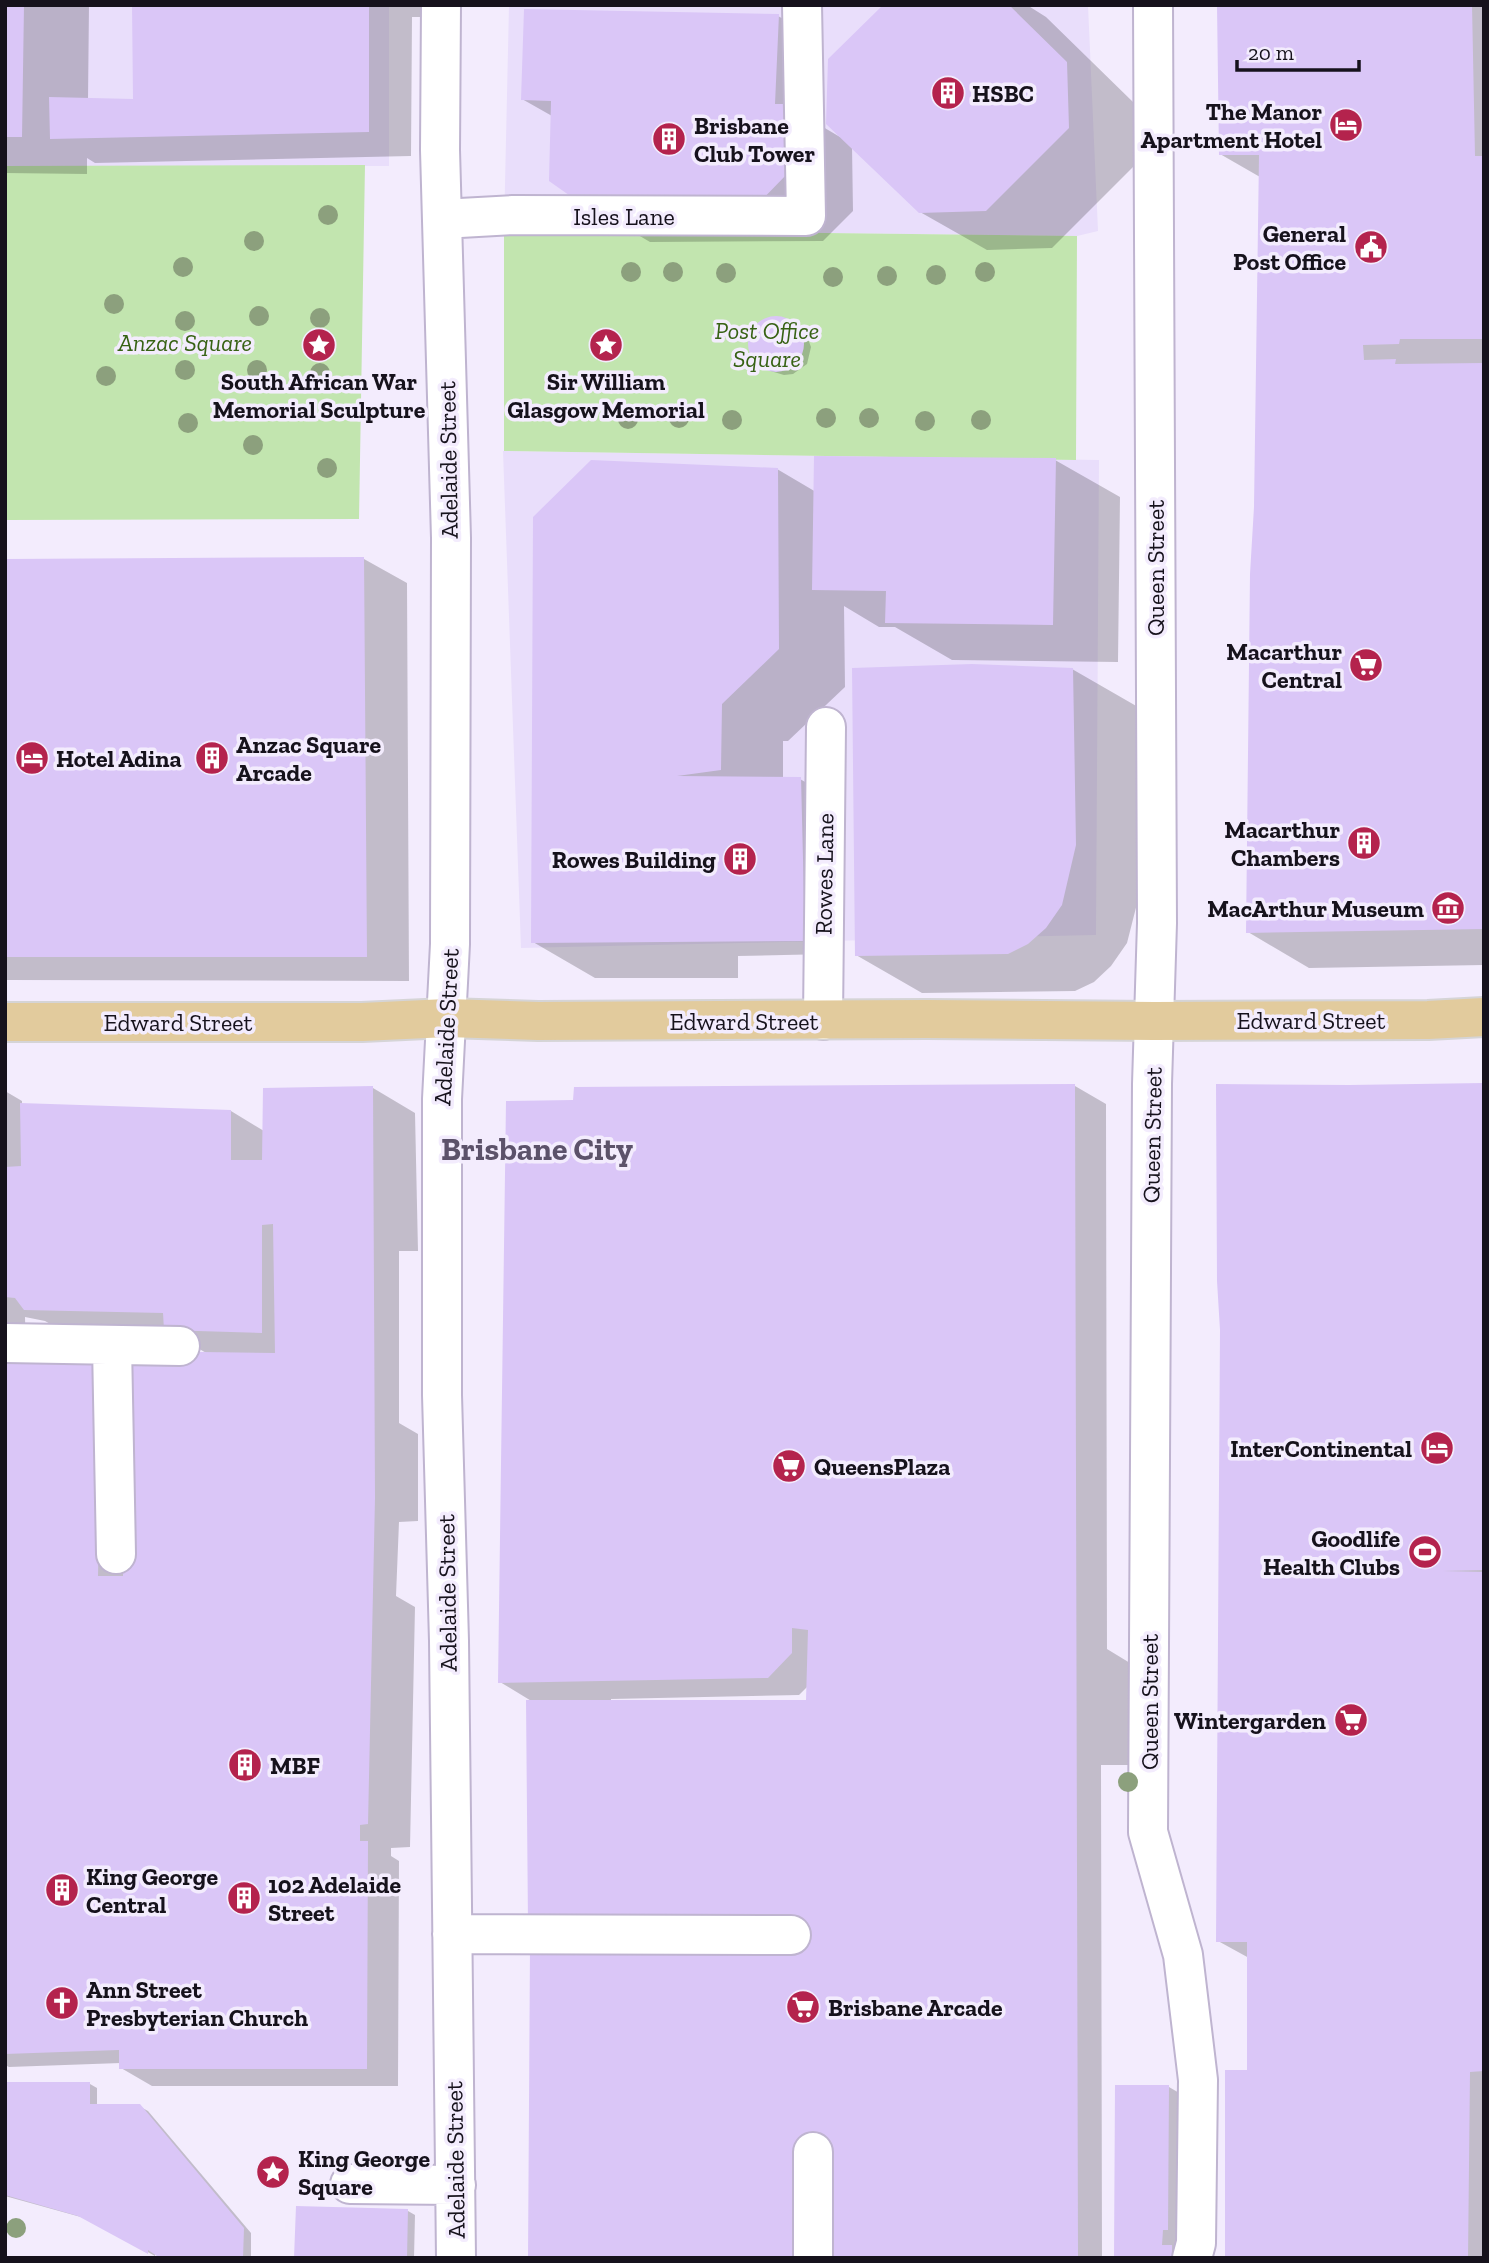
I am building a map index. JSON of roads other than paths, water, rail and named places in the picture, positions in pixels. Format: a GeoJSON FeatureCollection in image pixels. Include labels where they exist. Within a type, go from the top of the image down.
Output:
{"type":"FeatureCollection","features":[{"type":"Feature","properties":{"kind":"main road","name":"Edward Street"},"geometry":{"type":"LineString","coordinates":[[5,1022],[362,1022],[447,1018],[538,1021],[1154,1021],[1428,1020],[1484,1017]]}},
{"type":"Feature","properties":{"kind":"street","name":"Adelaide Street"},"geometry":{"type":"LineString","coordinates":[[441,5],[442,219],[451,538],[450,944],[442,1099],[442,1395],[449,1641],[456,2258]]}},
{"type":"Feature","properties":{"kind":"street","name":"Isles Lane"},"geometry":{"type":"LineString","coordinates":[[442,219],[513,215],[806,216],[802,5]]}},
{"type":"Feature","properties":{"kind":"street","name":"Queen Street"},"geometry":{"type":"LineString","coordinates":[[1153,5],[1157,909],[1152,1098],[1148,1832],[1182,1955],[1198,2080],[1196,2243],[1192,2258]]}},
{"type":"Feature","properties":{"kind":"street","name":"Rowes Lane"},"geometry":{"type":"LineString","coordinates":[[823,1020],[826,727]]}},
{"type":"Feature","properties":{"kind":"street"},"geometry":{"type":"LineString","coordinates":[[5,1343],[180,1346]]}},
{"type":"Feature","properties":{"kind":"street"},"geometry":{"type":"LineString","coordinates":[[112,1345],[116,1554]]}},
{"type":"Feature","properties":{"kind":"street"},"geometry":{"type":"LineString","coordinates":[[452,1934],[791,1935]]}},
{"type":"Feature","properties":{"kind":"street"},"geometry":{"type":"LineString","coordinates":[[813,2152],[813,2258]]}},
{"type":"Feature","properties":{"kind":"street"},"geometry":{"type":"LineString","coordinates":[[350,2184],[456,2185]]}},
{"type":"Feature","properties":{"kind":"place","name":"HSBC"},"geometry":{"type":"Point","coordinates":[948,93]}},
{"type":"Feature","properties":{"kind":"place","name":"The Manor Apartment Hotel"},"geometry":{"type":"Point","coordinates":[1346,125]}},
{"type":"Feature","properties":{"kind":"place","name":"Brisbane Club Tower"},"geometry":{"type":"Point","coordinates":[669,139]}},
{"type":"Feature","properties":{"kind":"place","name":"General Post Office"},"geometry":{"type":"Point","coordinates":[1371,247]}},
{"type":"Feature","properties":{"kind":"place","name":"South African War Memorial Sculpture"},"geometry":{"type":"Point","coordinates":[319,345]}},
{"type":"Feature","properties":{"kind":"place","name":"Sir William Glasgow Memorial"},"geometry":{"type":"Point","coordinates":[606,345]}},
{"type":"Feature","properties":{"kind":"place","name":"Macarthur Central"},"geometry":{"type":"Point","coordinates":[1366,665]}},
{"type":"Feature","properties":{"kind":"place","name":"Hotel Adina"},"geometry":{"type":"Point","coordinates":[32,758]}},
{"type":"Feature","properties":{"kind":"place","name":"Anzac Square Arcade"},"geometry":{"type":"Point","coordinates":[212,758]}},
{"type":"Feature","properties":{"kind":"place","name":"Macarthur Chambers"},"geometry":{"type":"Point","coordinates":[1364,843]}},
{"type":"Feature","properties":{"kind":"place","name":"Rowes Building"},"geometry":{"type":"Point","coordinates":[740,859]}},
{"type":"Feature","properties":{"kind":"place","name":"MacArthur Museum"},"geometry":{"type":"Point","coordinates":[1448,908]}},
{"type":"Feature","properties":{"kind":"place","name":"InterContinental"},"geometry":{"type":"Point","coordinates":[1437,1448]}},
{"type":"Feature","properties":{"kind":"place","name":"QueensPlaza"},"geometry":{"type":"Point","coordinates":[789,1466]}},
{"type":"Feature","properties":{"kind":"place","name":"Goodlife Health Clubs"},"geometry":{"type":"Point","coordinates":[1425,1552]}},
{"type":"Feature","properties":{"kind":"place","name":"Wintergarden"},"geometry":{"type":"Point","coordinates":[1351,1720]}},
{"type":"Feature","properties":{"kind":"place","name":"MBF"},"geometry":{"type":"Point","coordinates":[245,1765]}},
{"type":"Feature","properties":{"kind":"place","name":"King George Central"},"geometry":{"type":"Point","coordinates":[62,1890]}},
{"type":"Feature","properties":{"kind":"place","name":"102 Adelaide Street"},"geometry":{"type":"Point","coordinates":[244,1898]}},
{"type":"Feature","properties":{"kind":"place","name":"Ann Street Presbyterian Church"},"geometry":{"type":"Point","coordinates":[62,2003]}},
{"type":"Feature","properties":{"kind":"place","name":"Brisbane Arcade"},"geometry":{"type":"Point","coordinates":[803,2007]}},
{"type":"Feature","properties":{"kind":"place","name":"King George Square"},"geometry":{"type":"Point","coordinates":[273,2172]}},
{"type":"Feature","properties":{"kind":"district","name":"Brisbane City"},"geometry":{"type":"Point","coordinates":[537,1149]}},
{"type":"Feature","properties":{"kind":"park label","name":"Anzac Square"},"geometry":{"type":"Point","coordinates":[185,342]}},
{"type":"Feature","properties":{"kind":"park label","name":"Post Office Square"},"geometry":{"type":"Point","coordinates":[767,344]}}]}
